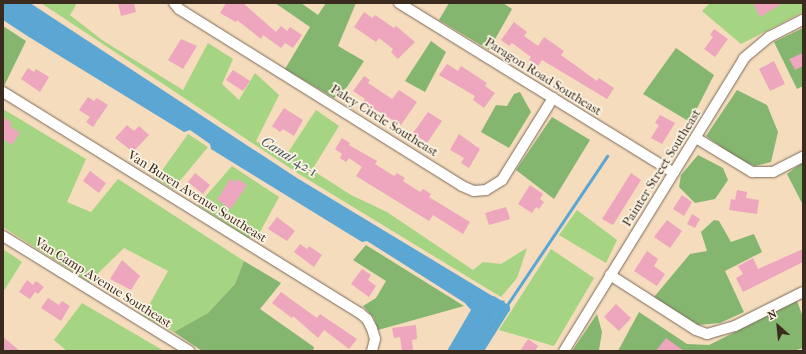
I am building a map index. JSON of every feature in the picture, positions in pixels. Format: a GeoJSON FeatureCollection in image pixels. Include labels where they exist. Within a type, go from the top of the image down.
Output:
{"type":"FeatureCollection","features":[{"type":"Feature","properties":{"kind":"street","name":"Paley Circle Southeast"},"geometry":{"type":"LineString","coordinates":[[174,3],[233,42],[462,186],[474,190],[486,190],[502,180],[553,98]]}},
{"type":"Feature","properties":{"kind":"street","name":"Paragon Road Southeast"},"geometry":{"type":"LineString","coordinates":[[399,3],[674,173]]}},
{"type":"Feature","properties":{"kind":"street","name":"Painter Street Southeast"},"geometry":{"type":"LineString","coordinates":[[564,351],[744,58],[769,37],[803,20]]}},
{"type":"Feature","properties":{"kind":"street","name":"Van Buren Avenue Southeast"},"geometry":{"type":"LineString","coordinates":[[3,92],[360,313],[367,320],[372,329],[375,339],[372,351]]}},
{"type":"Feature","properties":{"kind":"street"},"geometry":{"type":"LineString","coordinates":[[696,138],[752,172],[772,172],[803,157]]}},
{"type":"Feature","properties":{"kind":"street","name":"Van Camp Avenue Southeast"},"geometry":{"type":"LineString","coordinates":[[3,236],[189,351]]}},
{"type":"Feature","properties":{"kind":"street"},"geometry":{"type":"LineString","coordinates":[[610,275],[696,330],[707,334],[735,326],[803,292]]}},
{"type":"Feature","properties":{"kind":"green space"},"geometry":{"type":"Polygon","coordinates":[[[41,3],[77,3],[70,15],[102,40],[183,90],[208,43],[233,59],[222,84],[239,100],[255,73],[279,95],[256,141],[285,157],[316,110],[339,126],[312,170],[351,195],[387,212],[473,270],[483,262],[501,264],[527,248],[517,278],[501,297],[299,174],[41,3]]]}},
{"type":"Feature","properties":{"kind":"green space"},"geometry":{"type":"Polygon","coordinates":[[[275,3],[301,3],[318,15],[326,3],[356,3],[338,46],[364,61],[347,87],[334,98],[285,69],[310,27],[275,3]]]}},
{"type":"Feature","properties":{"kind":"green space"},"geometry":{"type":"Polygon","coordinates":[[[449,3],[503,3],[512,9],[489,50],[439,20],[449,3]]]}},
{"type":"Feature","properties":{"kind":"green space"},"geometry":{"type":"Polygon","coordinates":[[[710,3],[803,3],[803,12],[741,44],[702,11],[710,3]]]}},
{"type":"Feature","properties":{"kind":"green space"},"geometry":{"type":"Polygon","coordinates":[[[3,26],[26,41],[4,86],[3,85],[3,26]]]}},
{"type":"Feature","properties":{"kind":"green space"},"geometry":{"type":"Polygon","coordinates":[[[803,28],[803,86],[797,89],[774,42],[803,28]]]}},
{"type":"Feature","properties":{"kind":"green space"},"geometry":{"type":"Polygon","coordinates":[[[431,41],[446,52],[425,92],[405,81],[431,41]]]}},
{"type":"Feature","properties":{"kind":"green space"},"geometry":{"type":"Polygon","coordinates":[[[676,48],[714,75],[690,122],[643,94],[676,48]]]}},
{"type":"Feature","properties":{"kind":"green space"},"geometry":{"type":"Polygon","coordinates":[[[737,90],[767,105],[778,132],[771,162],[755,166],[742,162],[706,136],[737,90]]]}},
{"type":"Feature","properties":{"kind":"green space"},"geometry":{"type":"Polygon","coordinates":[[[520,92],[531,112],[509,148],[481,132],[496,105],[507,106],[514,94],[520,92]]]}},
{"type":"Feature","properties":{"kind":"green space"},"geometry":{"type":"Polygon","coordinates":[[[3,109],[86,159],[67,202],[91,212],[118,179],[244,261],[235,284],[208,313],[174,332],[143,316],[168,271],[124,248],[89,282],[3,227],[3,109]]]}},
{"type":"Feature","properties":{"kind":"green space"},"geometry":{"type":"Polygon","coordinates":[[[552,117],[590,140],[554,199],[516,170],[552,117]]]}},
{"type":"Feature","properties":{"kind":"green space"},"geometry":{"type":"Polygon","coordinates":[[[188,134],[208,147],[173,189],[156,179],[188,134]]]}},
{"type":"Feature","properties":{"kind":"green space"},"geometry":{"type":"Polygon","coordinates":[[[698,155],[723,168],[728,180],[715,199],[695,203],[679,187],[681,175],[698,155]]]}},
{"type":"Feature","properties":{"kind":"green space"},"geometry":{"type":"Polygon","coordinates":[[[803,162],[803,205],[787,174],[803,162]]]}},
{"type":"Feature","properties":{"kind":"green space"},"geometry":{"type":"Polygon","coordinates":[[[232,166],[279,197],[260,232],[248,238],[198,205],[232,166]]]}},
{"type":"Feature","properties":{"kind":"green space"},"geometry":{"type":"Polygon","coordinates":[[[577,210],[617,240],[606,263],[559,235],[577,210]]]}},
{"type":"Feature","properties":{"kind":"green space"},"geometry":{"type":"Polygon","coordinates":[[[714,220],[719,221],[731,242],[754,234],[762,252],[725,271],[744,312],[720,323],[698,325],[654,297],[690,254],[707,251],[701,232],[714,220]]]}},
{"type":"Feature","properties":{"kind":"green space"},"geometry":{"type":"Polygon","coordinates":[[[366,245],[464,306],[378,330],[374,318],[363,306],[376,298],[386,281],[353,260],[366,245]]]}},
{"type":"Feature","properties":{"kind":"green space"},"geometry":{"type":"Polygon","coordinates":[[[3,249],[22,262],[3,292],[3,249]]]}},
{"type":"Feature","properties":{"kind":"green space"},"geometry":{"type":"Polygon","coordinates":[[[551,249],[594,278],[554,346],[499,330],[551,249]]]}},
{"type":"Feature","properties":{"kind":"green space"},"geometry":{"type":"Polygon","coordinates":[[[244,261],[281,283],[260,309],[314,347],[313,351],[202,351],[174,332],[208,313],[235,284],[244,261]]]}},
{"type":"Feature","properties":{"kind":"green space"},"geometry":{"type":"Polygon","coordinates":[[[797,301],[803,317],[803,348],[793,351],[618,351],[639,312],[687,344],[709,345],[797,301]]]}},
{"type":"Feature","properties":{"kind":"green space"},"geometry":{"type":"Polygon","coordinates":[[[82,303],[164,351],[67,351],[54,340],[82,303]]]}},
{"type":"Feature","properties":{"kind":"green space"},"geometry":{"type":"Polygon","coordinates":[[[597,314],[602,332],[599,350],[601,351],[572,351],[597,314]]]}},
{"type":"Feature","properties":{"kind":"water"},"geometry":{"type":"Polygon","coordinates":[[[3,3],[30,3],[297,178],[499,300],[505,301],[474,351],[447,351],[471,310],[465,303],[367,241],[362,242],[211,149],[210,144],[190,130],[184,132],[29,37],[3,20],[3,3]]]}},
{"type":"Feature","properties":{"kind":"building"},"geometry":{"type":"Polygon","coordinates":[[[118,3],[134,3],[136,12],[121,16],[118,3]]]}},
{"type":"Feature","properties":{"kind":"building"},"geometry":{"type":"Polygon","coordinates":[[[226,3],[243,3],[276,32],[281,26],[287,31],[290,27],[302,35],[293,48],[285,43],[281,48],[263,35],[261,39],[237,20],[236,22],[220,13],[226,3]]]}},
{"type":"Feature","properties":{"kind":"building"},"geometry":{"type":"Polygon","coordinates":[[[753,3],[783,3],[760,17],[753,3]]]}},
{"type":"Feature","properties":{"kind":"building"},"geometry":{"type":"Polygon","coordinates":[[[364,12],[372,18],[375,15],[394,28],[396,26],[415,42],[398,59],[391,52],[393,49],[379,38],[376,42],[354,27],[364,12]]]}},
{"type":"Feature","properties":{"kind":"building"},"geometry":{"type":"Polygon","coordinates":[[[514,22],[527,32],[524,36],[538,46],[544,37],[564,51],[561,55],[597,81],[599,78],[614,88],[607,99],[542,60],[538,66],[529,60],[531,57],[512,43],[509,46],[501,40],[514,22]]]}},
{"type":"Feature","properties":{"kind":"building"},"geometry":{"type":"Polygon","coordinates":[[[714,29],[728,39],[715,57],[704,49],[713,37],[710,35],[714,29]]]}},
{"type":"Feature","properties":{"kind":"building"},"geometry":{"type":"Polygon","coordinates":[[[181,39],[197,46],[183,69],[168,60],[181,39]]]}},
{"type":"Feature","properties":{"kind":"building"},"geometry":{"type":"Polygon","coordinates":[[[803,53],[803,66],[795,70],[789,59],[803,53]]]}},
{"type":"Feature","properties":{"kind":"building"},"geometry":{"type":"Polygon","coordinates":[[[774,61],[785,84],[770,91],[759,69],[774,61]]]}},
{"type":"Feature","properties":{"kind":"building"},"geometry":{"type":"Polygon","coordinates":[[[447,64],[458,71],[461,66],[487,83],[485,86],[495,93],[484,108],[473,100],[475,96],[439,75],[447,64]]]}},
{"type":"Feature","properties":{"kind":"building"},"geometry":{"type":"Polygon","coordinates":[[[28,68],[34,72],[36,69],[49,77],[40,92],[21,79],[28,68]]]}},
{"type":"Feature","properties":{"kind":"building"},"geometry":{"type":"Polygon","coordinates":[[[233,70],[250,81],[243,91],[226,80],[233,70]]]}},
{"type":"Feature","properties":{"kind":"building"},"geometry":{"type":"Polygon","coordinates":[[[364,76],[370,80],[368,83],[392,99],[399,90],[417,102],[401,125],[363,102],[365,99],[353,91],[364,76]]]}},
{"type":"Feature","properties":{"kind":"building"},"geometry":{"type":"Polygon","coordinates":[[[88,97],[94,101],[97,98],[108,105],[93,127],[86,122],[90,117],[79,110],[88,97]]]}},
{"type":"Feature","properties":{"kind":"building"},"geometry":{"type":"Polygon","coordinates":[[[284,108],[303,120],[294,136],[283,129],[280,132],[272,126],[284,108]]]}},
{"type":"Feature","properties":{"kind":"building"},"geometry":{"type":"Polygon","coordinates":[[[428,112],[442,121],[427,143],[413,133],[428,112]]]}},
{"type":"Feature","properties":{"kind":"building"},"geometry":{"type":"Polygon","coordinates":[[[660,115],[675,123],[662,144],[651,138],[659,125],[655,123],[660,115]]]}},
{"type":"Feature","properties":{"kind":"building"},"geometry":{"type":"Polygon","coordinates":[[[3,117],[12,123],[10,126],[20,133],[12,145],[3,139],[3,117]]]}},
{"type":"Feature","properties":{"kind":"building"},"geometry":{"type":"Polygon","coordinates":[[[127,125],[134,131],[139,126],[149,135],[133,152],[115,138],[127,125]]]}},
{"type":"Feature","properties":{"kind":"building"},"geometry":{"type":"Polygon","coordinates":[[[459,134],[480,149],[469,168],[461,163],[464,158],[450,150],[459,134]]]}},
{"type":"Feature","properties":{"kind":"building"},"geometry":{"type":"Polygon","coordinates":[[[342,138],[350,143],[349,145],[377,161],[375,164],[394,176],[397,173],[405,178],[403,181],[420,192],[423,189],[431,194],[429,197],[470,222],[463,234],[433,215],[429,221],[356,176],[362,167],[349,158],[346,162],[340,158],[342,154],[335,149],[342,138]]]}},
{"type":"Feature","properties":{"kind":"building"},"geometry":{"type":"Polygon","coordinates":[[[90,171],[106,183],[99,193],[83,181],[90,171]]]}},
{"type":"Feature","properties":{"kind":"building"},"geometry":{"type":"Polygon","coordinates":[[[195,173],[210,185],[203,194],[188,182],[195,173]]]}},
{"type":"Feature","properties":{"kind":"building"},"geometry":{"type":"Polygon","coordinates":[[[631,173],[641,180],[613,225],[602,219],[631,173]]]}},
{"type":"Feature","properties":{"kind":"building"},"geometry":{"type":"Polygon","coordinates":[[[230,179],[236,182],[238,179],[247,185],[231,209],[217,200],[230,179]]]}},
{"type":"Feature","properties":{"kind":"building"},"geometry":{"type":"Polygon","coordinates":[[[530,185],[543,194],[540,199],[544,202],[539,209],[536,207],[532,213],[518,204],[530,185]]]}},
{"type":"Feature","properties":{"kind":"building"},"geometry":{"type":"Polygon","coordinates":[[[737,190],[747,192],[746,198],[759,200],[757,214],[729,210],[731,199],[735,200],[737,190]]]}},
{"type":"Feature","properties":{"kind":"building"},"geometry":{"type":"Polygon","coordinates":[[[682,195],[692,202],[684,216],[673,209],[682,195]]]}},
{"type":"Feature","properties":{"kind":"building"},"geometry":{"type":"Polygon","coordinates":[[[506,207],[510,219],[489,225],[485,213],[506,207]]]}},
{"type":"Feature","properties":{"kind":"building"},"geometry":{"type":"Polygon","coordinates":[[[692,214],[700,219],[695,228],[687,224],[692,214]]]}},
{"type":"Feature","properties":{"kind":"building"},"geometry":{"type":"Polygon","coordinates":[[[277,217],[295,231],[287,241],[268,229],[277,217]]]}},
{"type":"Feature","properties":{"kind":"building"},"geometry":{"type":"Polygon","coordinates":[[[667,220],[682,231],[670,248],[654,237],[667,220]]]}},
{"type":"Feature","properties":{"kind":"building"},"geometry":{"type":"Polygon","coordinates":[[[300,244],[307,249],[309,246],[322,255],[314,267],[294,252],[300,244]]]}},
{"type":"Feature","properties":{"kind":"building"},"geometry":{"type":"Polygon","coordinates":[[[803,249],[803,262],[743,292],[736,278],[743,274],[738,266],[753,258],[758,269],[803,249]]]}},
{"type":"Feature","properties":{"kind":"building"},"geometry":{"type":"Polygon","coordinates":[[[647,251],[658,259],[654,266],[665,274],[657,286],[634,271],[647,251]]]}},
{"type":"Feature","properties":{"kind":"building"},"geometry":{"type":"Polygon","coordinates":[[[122,260],[140,276],[131,290],[110,279],[122,260]]]}},
{"type":"Feature","properties":{"kind":"building"},"geometry":{"type":"Polygon","coordinates":[[[362,269],[371,275],[368,280],[376,286],[369,297],[351,284],[362,269]]]}},
{"type":"Feature","properties":{"kind":"building"},"geometry":{"type":"Polygon","coordinates":[[[27,280],[33,285],[36,281],[44,287],[38,294],[35,292],[30,299],[19,292],[27,280]]]}},
{"type":"Feature","properties":{"kind":"building"},"geometry":{"type":"Polygon","coordinates":[[[281,292],[317,318],[320,314],[357,339],[349,349],[324,330],[318,338],[293,316],[292,318],[272,303],[281,292]]]}},
{"type":"Feature","properties":{"kind":"building"},"geometry":{"type":"Polygon","coordinates":[[[48,298],[59,305],[62,301],[70,306],[61,321],[41,308],[48,298]]]}},
{"type":"Feature","properties":{"kind":"building"},"geometry":{"type":"Polygon","coordinates":[[[616,304],[631,318],[619,331],[604,317],[616,304]]]}},
{"type":"Feature","properties":{"kind":"building"},"geometry":{"type":"Polygon","coordinates":[[[416,325],[417,339],[412,340],[413,351],[402,351],[400,337],[394,338],[392,328],[416,325]]]}},
{"type":"Feature","properties":{"kind":"building"},"geometry":{"type":"Polygon","coordinates":[[[3,337],[20,351],[3,351],[3,337]]]}},
{"type":"Feature","properties":{"kind":"building"},"geometry":{"type":"Polygon","coordinates":[[[666,338],[684,351],[656,351],[666,338]]]}},
{"type":"Feature","properties":{"kind":"building"},"geometry":{"type":"Polygon","coordinates":[[[528,339],[538,346],[535,351],[520,351],[528,339]]]}},
{"type":"Feature","properties":{"kind":"waterway"},"geometry":{"type":"LineString","coordinates":[[505,308],[607,156]]}},
{"type":"Feature","properties":{"kind":"waterway","name":"Canal 42-1"},"geometry":{"type":"LineString","coordinates":[[478,351],[505,308],[492,300]]}}]}
